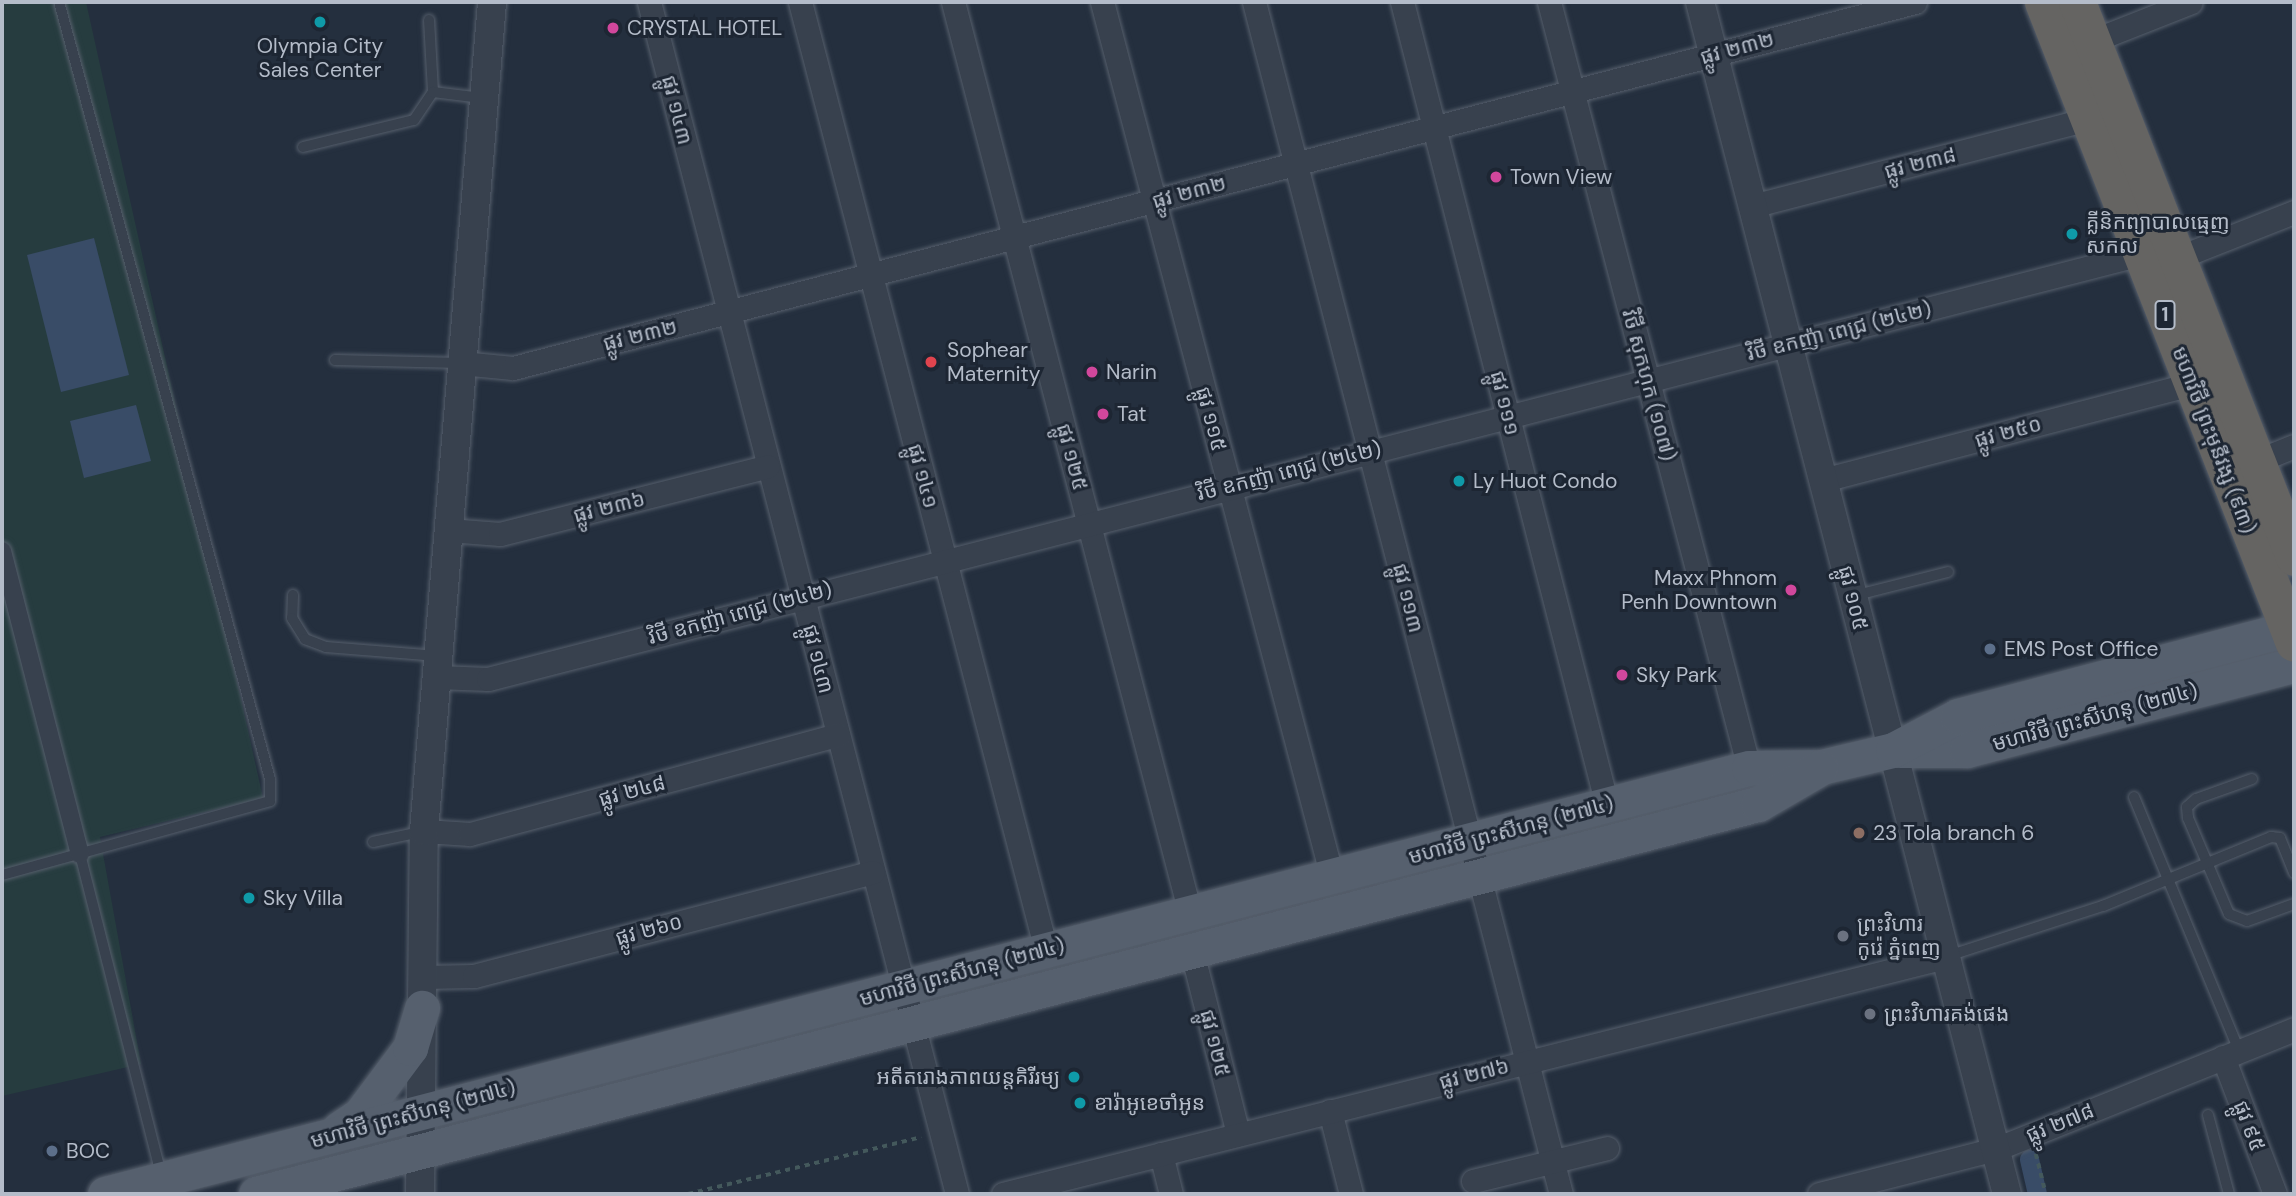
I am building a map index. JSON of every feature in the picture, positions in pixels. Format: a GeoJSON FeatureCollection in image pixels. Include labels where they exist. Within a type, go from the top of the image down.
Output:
{"type":"FeatureCollection","features":[{"type":"Feature","properties":{"kind":"highway","name":"មហាវិថី ព្រះមុនីវង្ស (៩៣)"},"geometry":{"type":"LineString","coordinates":[[2043,2],[2292,633]]}},
{"type":"Feature","properties":{"kind":"highway","name":"មហាវិថី ព្រះមុនីវង្ស (៩៣)"},"geometry":{"type":"LineString","coordinates":[[2077,2],[2257,461],[2290,536]]}},
{"type":"Feature","properties":{"kind":"main road","name":"មហាវិថី ព្រះសីហនុ (២៧៤)"},"geometry":{"type":"LineString","coordinates":[[1893,750],[1958,716],[2292,633]]}},
{"type":"Feature","properties":{"kind":"main road","name":"មហាវិថី ព្រះសីហនុ (២៧៤)"},"geometry":{"type":"LineString","coordinates":[[105,1194],[164,1187],[329,1136],[421,1111],[1749,768],[1821,767],[1893,750],[1967,750],[2294,666]]}},
{"type":"Feature","properties":{"kind":"main road","name":"មហាវិថី ព្រះសីហនុ (២៧៤)"},"geometry":{"type":"LineString","coordinates":[[256,1194],[1758,804],[1821,767]]}},
{"type":"Feature","properties":{"kind":"main road"},"geometry":{"type":"LineString","coordinates":[[329,1136],[360,1115],[410,1048],[422,992]]}},
{"type":"Feature","properties":{"kind":"street"},"geometry":{"type":"LineString","coordinates":[[474,2],[486,38]]}},
{"type":"Feature","properties":{"kind":"street"},"geometry":{"type":"LineString","coordinates":[[420,1194],[424,831],[486,38],[492,2]]}},
{"type":"Feature","properties":{"kind":"street","name":"ផ្លូវ ១៤៣"},"geometry":{"type":"LineString","coordinates":[[649,2],[957,1194]]}},
{"type":"Feature","properties":{"kind":"street","name":"ផ្លូវ ១៤១"},"geometry":{"type":"LineString","coordinates":[[800,2],[1046,950]]}},
{"type":"Feature","properties":{"kind":"street","name":"ផ្លូវ ១២៥"},"geometry":{"type":"LineString","coordinates":[[953,2],[1191,913]]}},
{"type":"Feature","properties":{"kind":"street","name":"ផ្លូវ ១១៥"},"geometry":{"type":"LineString","coordinates":[[1102,2],[1332,877]]}},
{"type":"Feature","properties":{"kind":"street","name":"ផ្លូវ ១១៣"},"geometry":{"type":"LineString","coordinates":[[1254,2],[1561,1194]]}},
{"type":"Feature","properties":{"kind":"street","name":"ផ្លូវ ១១១"},"geometry":{"type":"LineString","coordinates":[[1402,2],[1607,805]]}},
{"type":"Feature","properties":{"kind":"street","name":"វិថី សុកហុក (១០៧)"},"geometry":{"type":"LineString","coordinates":[[1549,2],[1749,768]]}},
{"type":"Feature","properties":{"kind":"street","name":"ផ្លូវ ១០៥"},"geometry":{"type":"LineString","coordinates":[[1700,2],[2007,1194]]}},
{"type":"Feature","properties":{"kind":"street","name":"ផ្លូវ ២៣២"},"geometry":{"type":"LineString","coordinates":[[461,363],[513,368],[1915,2]]}},
{"type":"Feature","properties":{"kind":"street"},"geometry":{"type":"LineString","coordinates":[[2092,41],[2191,2]]}},
{"type":"Feature","properties":{"kind":"street","name":"ផ្លូវ ២៣៨"},"geometry":{"type":"LineString","coordinates":[[1752,206],[2089,120]]}},
{"type":"Feature","properties":{"kind":"street"},"geometry":{"type":"LineString","coordinates":[[2177,258],[2294,212]]}},
{"type":"Feature","properties":{"kind":"street","name":"វិថី ឧកញ៉ា ពេជ្រ (២៤២)"},"geometry":{"type":"LineString","coordinates":[[438,666],[488,679],[2141,254]]}},
{"type":"Feature","properties":{"kind":"street","name":"ផ្លូវ ២៥០"},"geometry":{"type":"LineString","coordinates":[[1823,480],[2192,384]]}},
{"type":"Feature","properties":{"kind":"street"},"geometry":{"type":"LineString","coordinates":[[2257,461],[2294,446]]}},
{"type":"Feature","properties":{"kind":"street","name":"ផ្លូវ ២៣៦"},"geometry":{"type":"LineString","coordinates":[[448,530],[500,534],[768,466]]}},
{"type":"Feature","properties":{"kind":"street"},"geometry":{"type":"LineString","coordinates":[[2,551],[80,854]]}},
{"type":"Feature","properties":{"kind":"street","name":"ផ្លូវ ២៤៨"},"geometry":{"type":"LineString","coordinates":[[424,831],[470,834],[838,735]]}},
{"type":"Feature","properties":{"kind":"street","name":"ផ្លូវ ២៦០"},"geometry":{"type":"LineString","coordinates":[[422,992],[873,872]]}},
{"type":"Feature","properties":{"kind":"street","name":"ផ្លូវ ១២៥"},"geometry":{"type":"LineString","coordinates":[[1192,952],[1238,1134]]}},
{"type":"Feature","properties":{"kind":"street","name":"ផ្លូវ ២៧៦"},"geometry":{"type":"LineString","coordinates":[[1003,1194],[1527,1060],[1945,957]]}},
{"type":"Feature","properties":{"kind":"street","name":"ផ្លូវ ២៧៨"},"geometry":{"type":"LineString","coordinates":[[1819,1194],[1996,1149],[2294,1029]]}},
{"type":"Feature","properties":{"kind":"street","name":"ផ្លូវ ៩៥"},"geometry":{"type":"LineString","coordinates":[[2231,1054],[2275,1194]]}},
{"type":"Feature","properties":{"kind":"street"},"geometry":{"type":"LineString","coordinates":[[1330,1111],[1350,1194]]}},
{"type":"Feature","properties":{"kind":"street"},"geometry":{"type":"LineString","coordinates":[[1473,1181],[1607,1148]]}},
{"type":"Feature","properties":{"kind":"street"},"geometry":{"type":"LineString","coordinates":[[1161,1154],[1171,1194]]}},
{"type":"Feature","properties":{"kind":"lane"},"geometry":{"type":"LineString","coordinates":[[2,875],[250,811],[270,801],[270,779],[59,2]]}},
{"type":"Feature","properties":{"kind":"lane"},"geometry":{"type":"LineString","coordinates":[[303,147],[414,120],[433,92],[429,20]]}},
{"type":"Feature","properties":{"kind":"lane"},"geometry":{"type":"LineString","coordinates":[[433,92],[482,98]]}},
{"type":"Feature","properties":{"kind":"lane"},"geometry":{"type":"LineString","coordinates":[[335,360],[461,363]]}},
{"type":"Feature","properties":{"kind":"lane"},"geometry":{"type":"LineString","coordinates":[[1853,596],[1948,572]]}},
{"type":"Feature","properties":{"kind":"lane"},"geometry":{"type":"LineString","coordinates":[[293,595],[292,618],[306,639],[326,647],[438,666]]}},
{"type":"Feature","properties":{"kind":"lane"},"geometry":{"type":"LineString","coordinates":[[2252,779],[2187,807],[2204,864],[2238,919],[2294,904]]}},
{"type":"Feature","properties":{"kind":"lane"},"geometry":{"type":"LineString","coordinates":[[2134,797],[2168,879],[2231,1054]]}},
{"type":"Feature","properties":{"kind":"lane"},"geometry":{"type":"LineString","coordinates":[[373,842],[424,831]]}},
{"type":"Feature","properties":{"kind":"lane"},"geometry":{"type":"LineString","coordinates":[[1945,957],[2168,879],[2276,836],[2294,873]]}},
{"type":"Feature","properties":{"kind":"lane"},"geometry":{"type":"LineString","coordinates":[[80,854],[164,1187]]}},
{"type":"Feature","properties":{"kind":"lane"},"geometry":{"type":"LineString","coordinates":[[2208,1115],[2229,1194]]}},
{"type":"Feature","properties":{"kind":"path"},"geometry":{"type":"LineString","coordinates":[[688,1194],[940,1132]]}},
{"type":"Feature","properties":{"kind":"path"},"geometry":{"type":"LineString","coordinates":[[2032,1135],[2046,1194]]}},
{"type":"Feature","properties":{"kind":"green space"},"geometry":{"type":"Polygon","coordinates":[[[2,2],[86,2],[263,798],[100,837],[141,1064],[2,1096],[2,2]]]}},
{"type":"Feature","properties":{"kind":"water"},"geometry":{"type":"Polygon","coordinates":[[[94,238],[129,375],[61,392],[27,255],[94,238]]]}},
{"type":"Feature","properties":{"kind":"water"},"geometry":{"type":"Polygon","coordinates":[[[136,405],[151,461],[84,478],[70,421],[136,405]]]}},
{"type":"Feature","properties":{"kind":"waterway"},"geometry":{"type":"LineString","coordinates":[[2029,1159],[2037,1194]]}},
{"type":"Feature","properties":{"kind":"place","name":"Olympia City Sales Center"},"geometry":{"type":"Point","coordinates":[320,22]}},
{"type":"Feature","properties":{"kind":"place","name":"CRYSTAL HOTEL"},"geometry":{"type":"Point","coordinates":[613,28]}},
{"type":"Feature","properties":{"kind":"place","name":"Town View"},"geometry":{"type":"Point","coordinates":[1496,177]}},
{"type":"Feature","properties":{"kind":"place","name":"គ្លីនិកព្យាបាលធ្មេញ សកល"},"geometry":{"type":"Point","coordinates":[2072,234]}},
{"type":"Feature","properties":{"kind":"place","name":"Sophear Maternity"},"geometry":{"type":"Point","coordinates":[931,362]}},
{"type":"Feature","properties":{"kind":"place","name":"Narin"},"geometry":{"type":"Point","coordinates":[1092,372]}},
{"type":"Feature","properties":{"kind":"place","name":"Tat"},"geometry":{"type":"Point","coordinates":[1103,414]}},
{"type":"Feature","properties":{"kind":"place","name":"Ly Huot Condo"},"geometry":{"type":"Point","coordinates":[1459,481]}},
{"type":"Feature","properties":{"kind":"place","name":"Maxx Phnom Penh Downtown"},"geometry":{"type":"Point","coordinates":[1791,590]}},
{"type":"Feature","properties":{"kind":"place","name":"EMS Post Office"},"geometry":{"type":"Point","coordinates":[1990,649]}},
{"type":"Feature","properties":{"kind":"place","name":"Sky Park"},"geometry":{"type":"Point","coordinates":[1622,675]}},
{"type":"Feature","properties":{"kind":"place","name":"23 Tola branch 6"},"geometry":{"type":"Point","coordinates":[1859,833]}},
{"type":"Feature","properties":{"kind":"place","name":"Sky Villa"},"geometry":{"type":"Point","coordinates":[249,898]}},
{"type":"Feature","properties":{"kind":"place","name":"ព្រះវិហារ កូរ៉េ ភ្នំពេញ"},"geometry":{"type":"Point","coordinates":[1843,936]}},
{"type":"Feature","properties":{"kind":"place","name":"ព្រះវិហារគង់ផេង"},"geometry":{"type":"Point","coordinates":[1870,1014]}},
{"type":"Feature","properties":{"kind":"place","name":"អតីតរោងភាពយន្តគិរីរម្យ"},"geometry":{"type":"Point","coordinates":[1074,1077]}},
{"type":"Feature","properties":{"kind":"place","name":"ខារ៉ាអូខេចាំអូន"},"geometry":{"type":"Point","coordinates":[1080,1103]}},
{"type":"Feature","properties":{"kind":"place","name":"BOC"},"geometry":{"type":"Point","coordinates":[52,1151]}}]}
